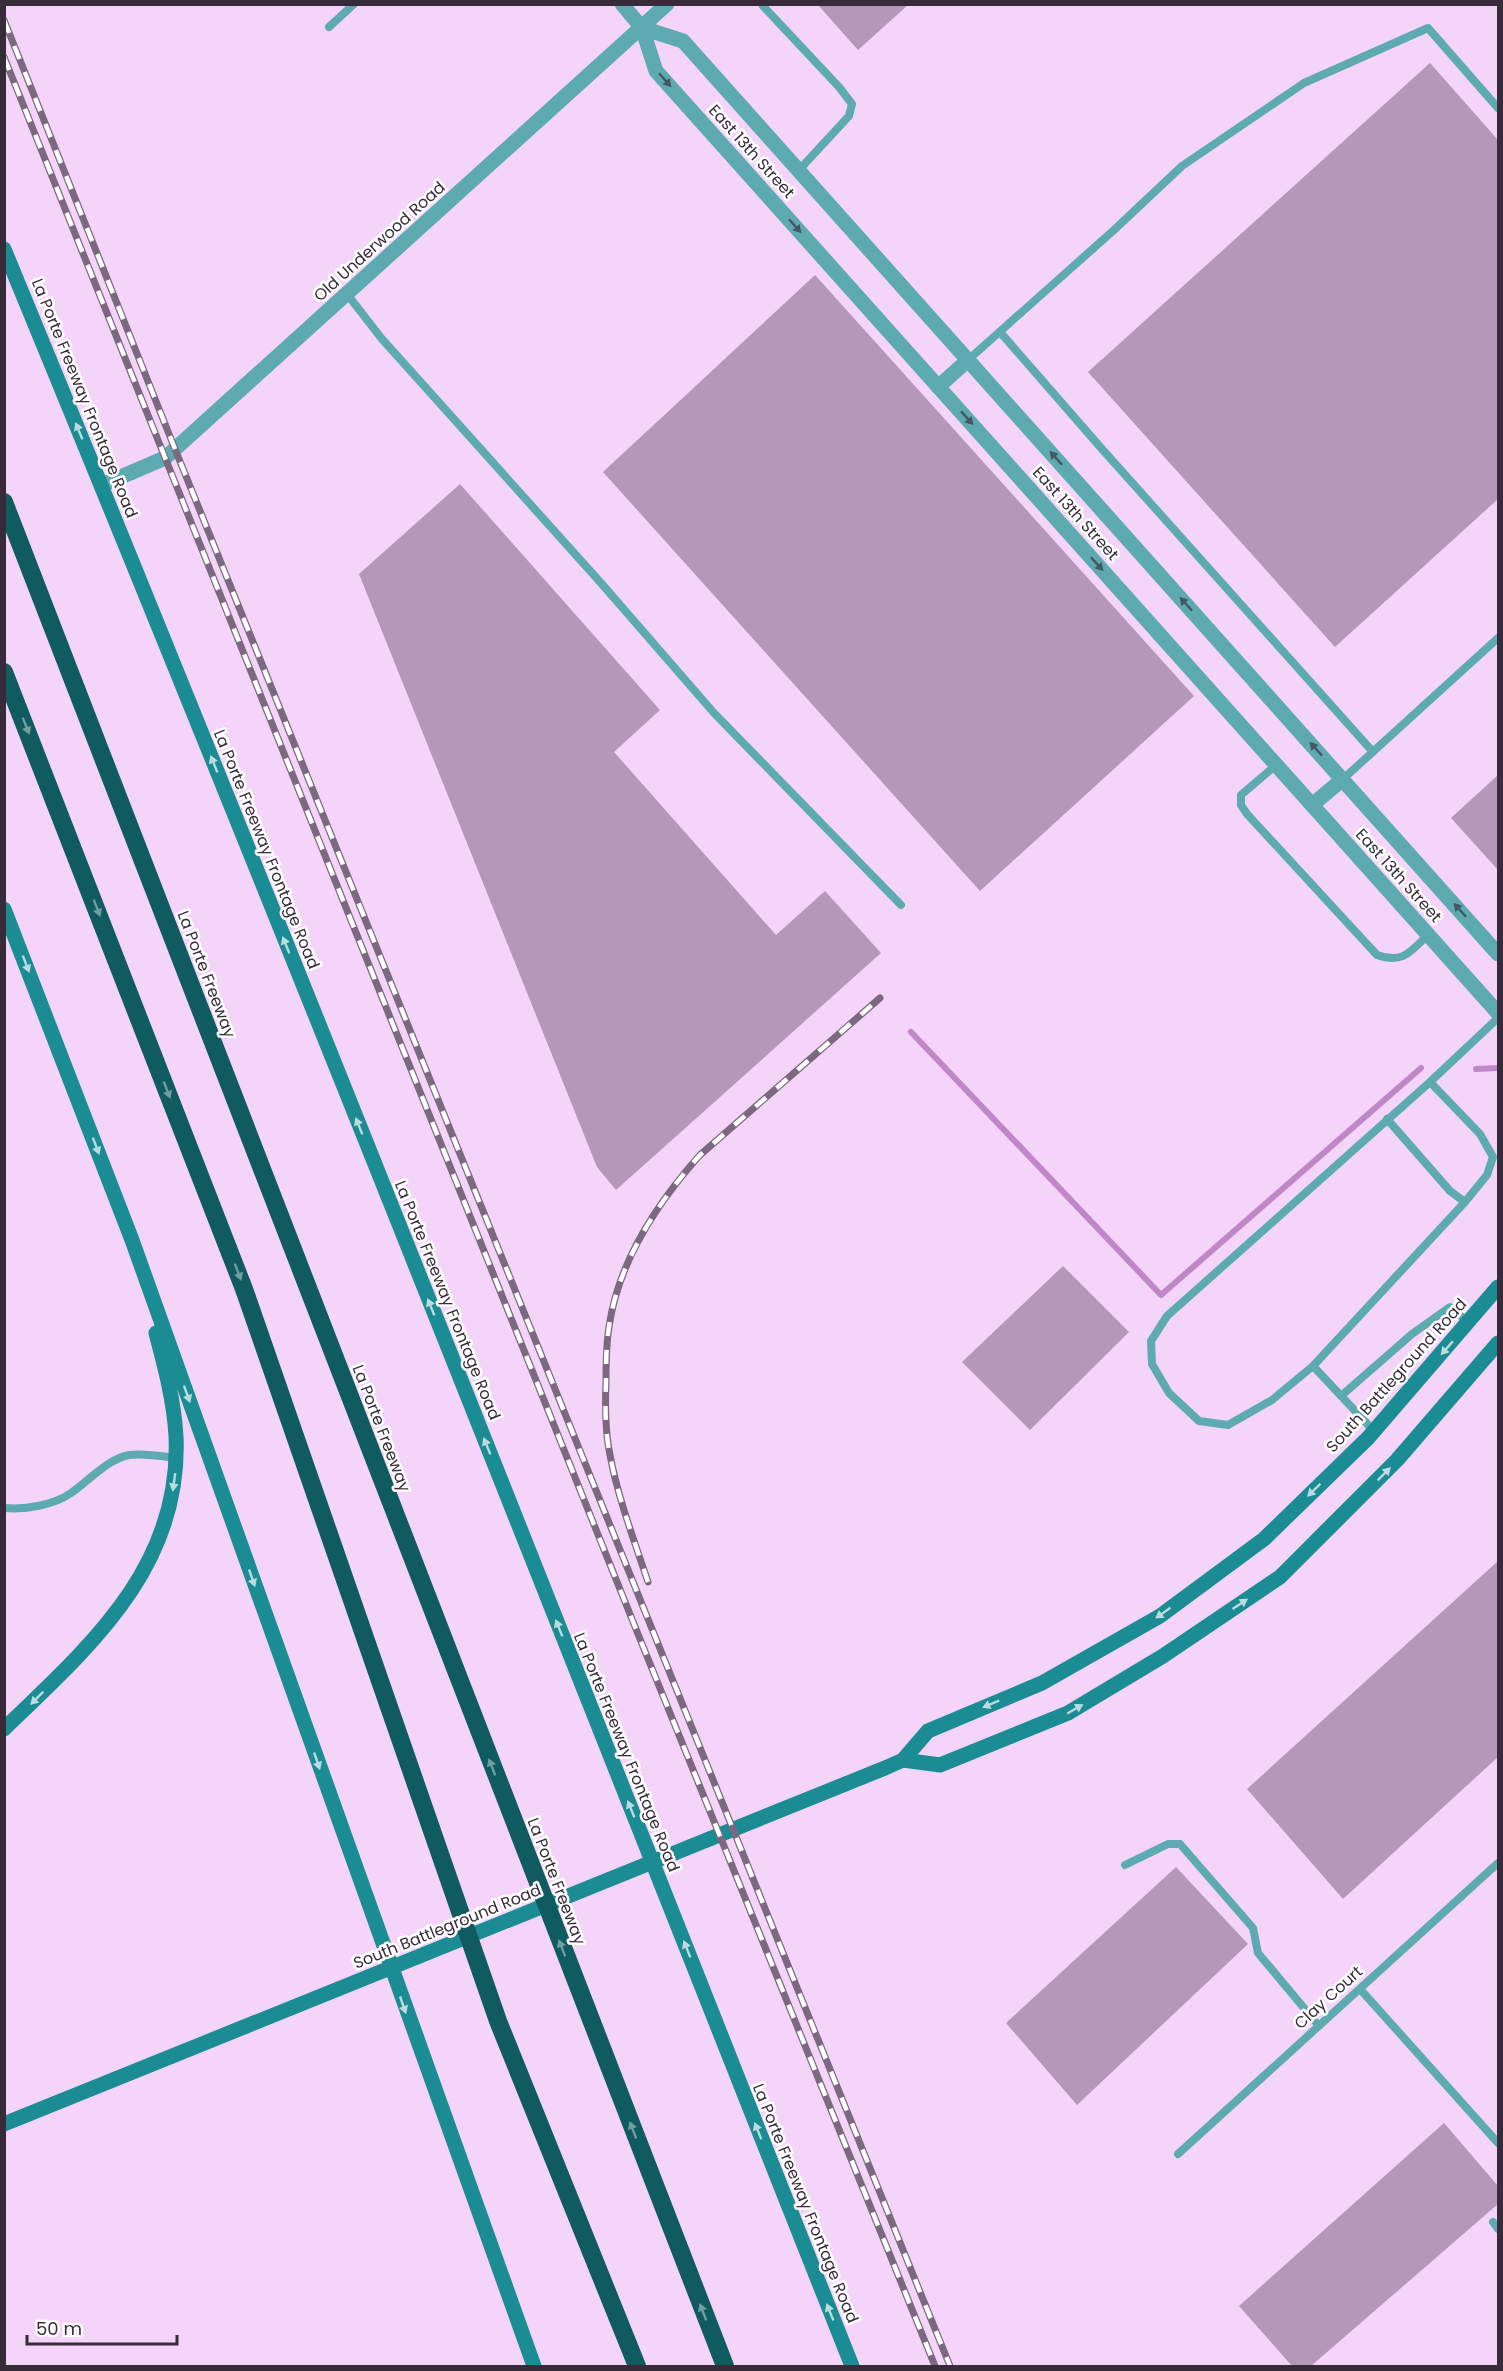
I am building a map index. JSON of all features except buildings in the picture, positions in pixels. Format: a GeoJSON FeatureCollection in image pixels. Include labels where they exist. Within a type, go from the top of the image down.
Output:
{"type":"FeatureCollection","features":[{"type":"Feature","properties":{"kind":"highway","name":"La Porte Freeway"},"geometry":{"type":"LineString","coordinates":[[4,502],[725,2367]]}},
{"type":"Feature","properties":{"kind":"highway"},"geometry":{"type":"LineString","coordinates":[[4,672],[244,1288],[498,2021],[637,2367]]}},
{"type":"Feature","properties":{"kind":"main road","name":"La Porte Freeway Frontage Road"},"geometry":{"type":"LineString","coordinates":[[4,249],[102,485],[852,2367]]}},
{"type":"Feature","properties":{"kind":"main road"},"geometry":{"type":"LineString","coordinates":[[4,909],[132,1240],[534,2367]]}},
{"type":"Feature","properties":{"kind":"main road"},"geometry":{"type":"LineString","coordinates":[[4,1730],[92,1643],[130,1595],[154,1552],[164,1527],[171,1498],[176,1458],[173,1406],[132,1240]]}},
{"type":"Feature","properties":{"kind":"main road","name":"South Battleground Road"},"geometry":{"type":"LineString","coordinates":[[4,2124],[885,1768],[903,1760],[928,1731],[1042,1683],[1160,1616],[1264,1539],[1374,1431],[1498,1287]]}},
{"type":"Feature","properties":{"kind":"main road"},"geometry":{"type":"LineString","coordinates":[[903,1760],[940,1766],[1068,1713],[1163,1656],[1280,1576],[1397,1460],[1498,1343]]}},
{"type":"Feature","properties":{"kind":"street","name":"East 13th Street"},"geometry":{"type":"LineString","coordinates":[[622,4],[642,28],[656,71],[1498,1013]]}},
{"type":"Feature","properties":{"kind":"street","name":"Old Underwood Road"},"geometry":{"type":"LineString","coordinates":[[102,485],[165,458],[667,4]]}},
{"type":"Feature","properties":{"kind":"street","name":"East 13th Street"},"geometry":{"type":"LineString","coordinates":[[642,28],[683,41],[1498,954]]}},
{"type":"Feature","properties":{"kind":"street"},"geometry":{"type":"LineString","coordinates":[[938,387],[968,360]]}},
{"type":"Feature","properties":{"kind":"street"},"geometry":{"type":"LineString","coordinates":[[1312,805],[1343,779]]}},
{"type":"Feature","properties":{"kind":"lane"},"geometry":{"type":"LineString","coordinates":[[329,27],[354,4]]}},
{"type":"Feature","properties":{"kind":"lane"},"geometry":{"type":"LineString","coordinates":[[763,6],[852,104],[849,116],[799,170]]}},
{"type":"Feature","properties":{"kind":"lane"},"geometry":{"type":"LineString","coordinates":[[968,360],[1182,166],[1314,78],[1428,28],[1498,108]]}},
{"type":"Feature","properties":{"kind":"lane"},"geometry":{"type":"LineString","coordinates":[[347,294],[382,339],[714,713],[902,905]]}},
{"type":"Feature","properties":{"kind":"lane"},"geometry":{"type":"LineString","coordinates":[[1000,332],[1373,752]]}},
{"type":"Feature","properties":{"kind":"lane"},"geometry":{"type":"LineString","coordinates":[[1343,779],[1498,638]]}},
{"type":"Feature","properties":{"kind":"lane"},"geometry":{"type":"LineString","coordinates":[[1276,765],[1241,795],[1241,805],[1247,814],[1377,955],[1388,959],[1405,957],[1428,935]]}},
{"type":"Feature","properties":{"kind":"lane"},"geometry":{"type":"LineString","coordinates":[[1430,1082],[1480,1134],[1493,1157],[1487,1175],[1465,1202],[1313,1366],[1272,1400],[1228,1425],[1199,1421],[1169,1393],[1152,1364],[1151,1341],[1167,1316],[1430,1082],[1498,1018]]}},
{"type":"Feature","properties":{"kind":"lane"},"geometry":{"type":"LineString","coordinates":[[1387,1119],[1450,1191],[1465,1202]]}},
{"type":"Feature","properties":{"kind":"lane"},"geometry":{"type":"LineString","coordinates":[[1341,1396],[1412,1334],[1450,1307],[1468,1322]]}},
{"type":"Feature","properties":{"kind":"lane"},"geometry":{"type":"LineString","coordinates":[[1313,1366],[1374,1431]]}},
{"type":"Feature","properties":{"kind":"lane"},"geometry":{"type":"LineString","coordinates":[[4,1508],[33,1507],[70,1494],[106,1466],[128,1455],[145,1454],[176,1458]]}},
{"type":"Feature","properties":{"kind":"lane"},"geometry":{"type":"LineString","coordinates":[[1125,1865],[1168,1844],[1180,1844],[1253,1928],[1258,1953],[1319,2026]]}},
{"type":"Feature","properties":{"kind":"lane","name":"Clay Court"},"geometry":{"type":"LineString","coordinates":[[1178,2154],[1498,1863]]}},
{"type":"Feature","properties":{"kind":"lane"},"geometry":{"type":"LineString","coordinates":[[1360,1989],[1498,2144]]}},
{"type":"Feature","properties":{"kind":"waterway"},"geometry":{"type":"LineString","coordinates":[[911,1032],[1161,1295],[1421,1068]]}},
{"type":"Feature","properties":{"kind":"waterway"},"geometry":{"type":"LineString","coordinates":[[1476,1069],[1498,1068]]}},
{"type":"Feature","properties":{"kind":"railway"},"geometry":{"type":"LineString","coordinates":[[4,20],[175,449],[950,2366]]}},
{"type":"Feature","properties":{"kind":"railway"},"geometry":{"type":"LineString","coordinates":[[4,57],[935,2366]]}},
{"type":"Feature","properties":{"kind":"railway"},"geometry":{"type":"LineString","coordinates":[[648,1582],[617,1487],[606,1428],[607,1341],[614,1303],[630,1257],[669,1193],[700,1155],[880,998]]}}]}
